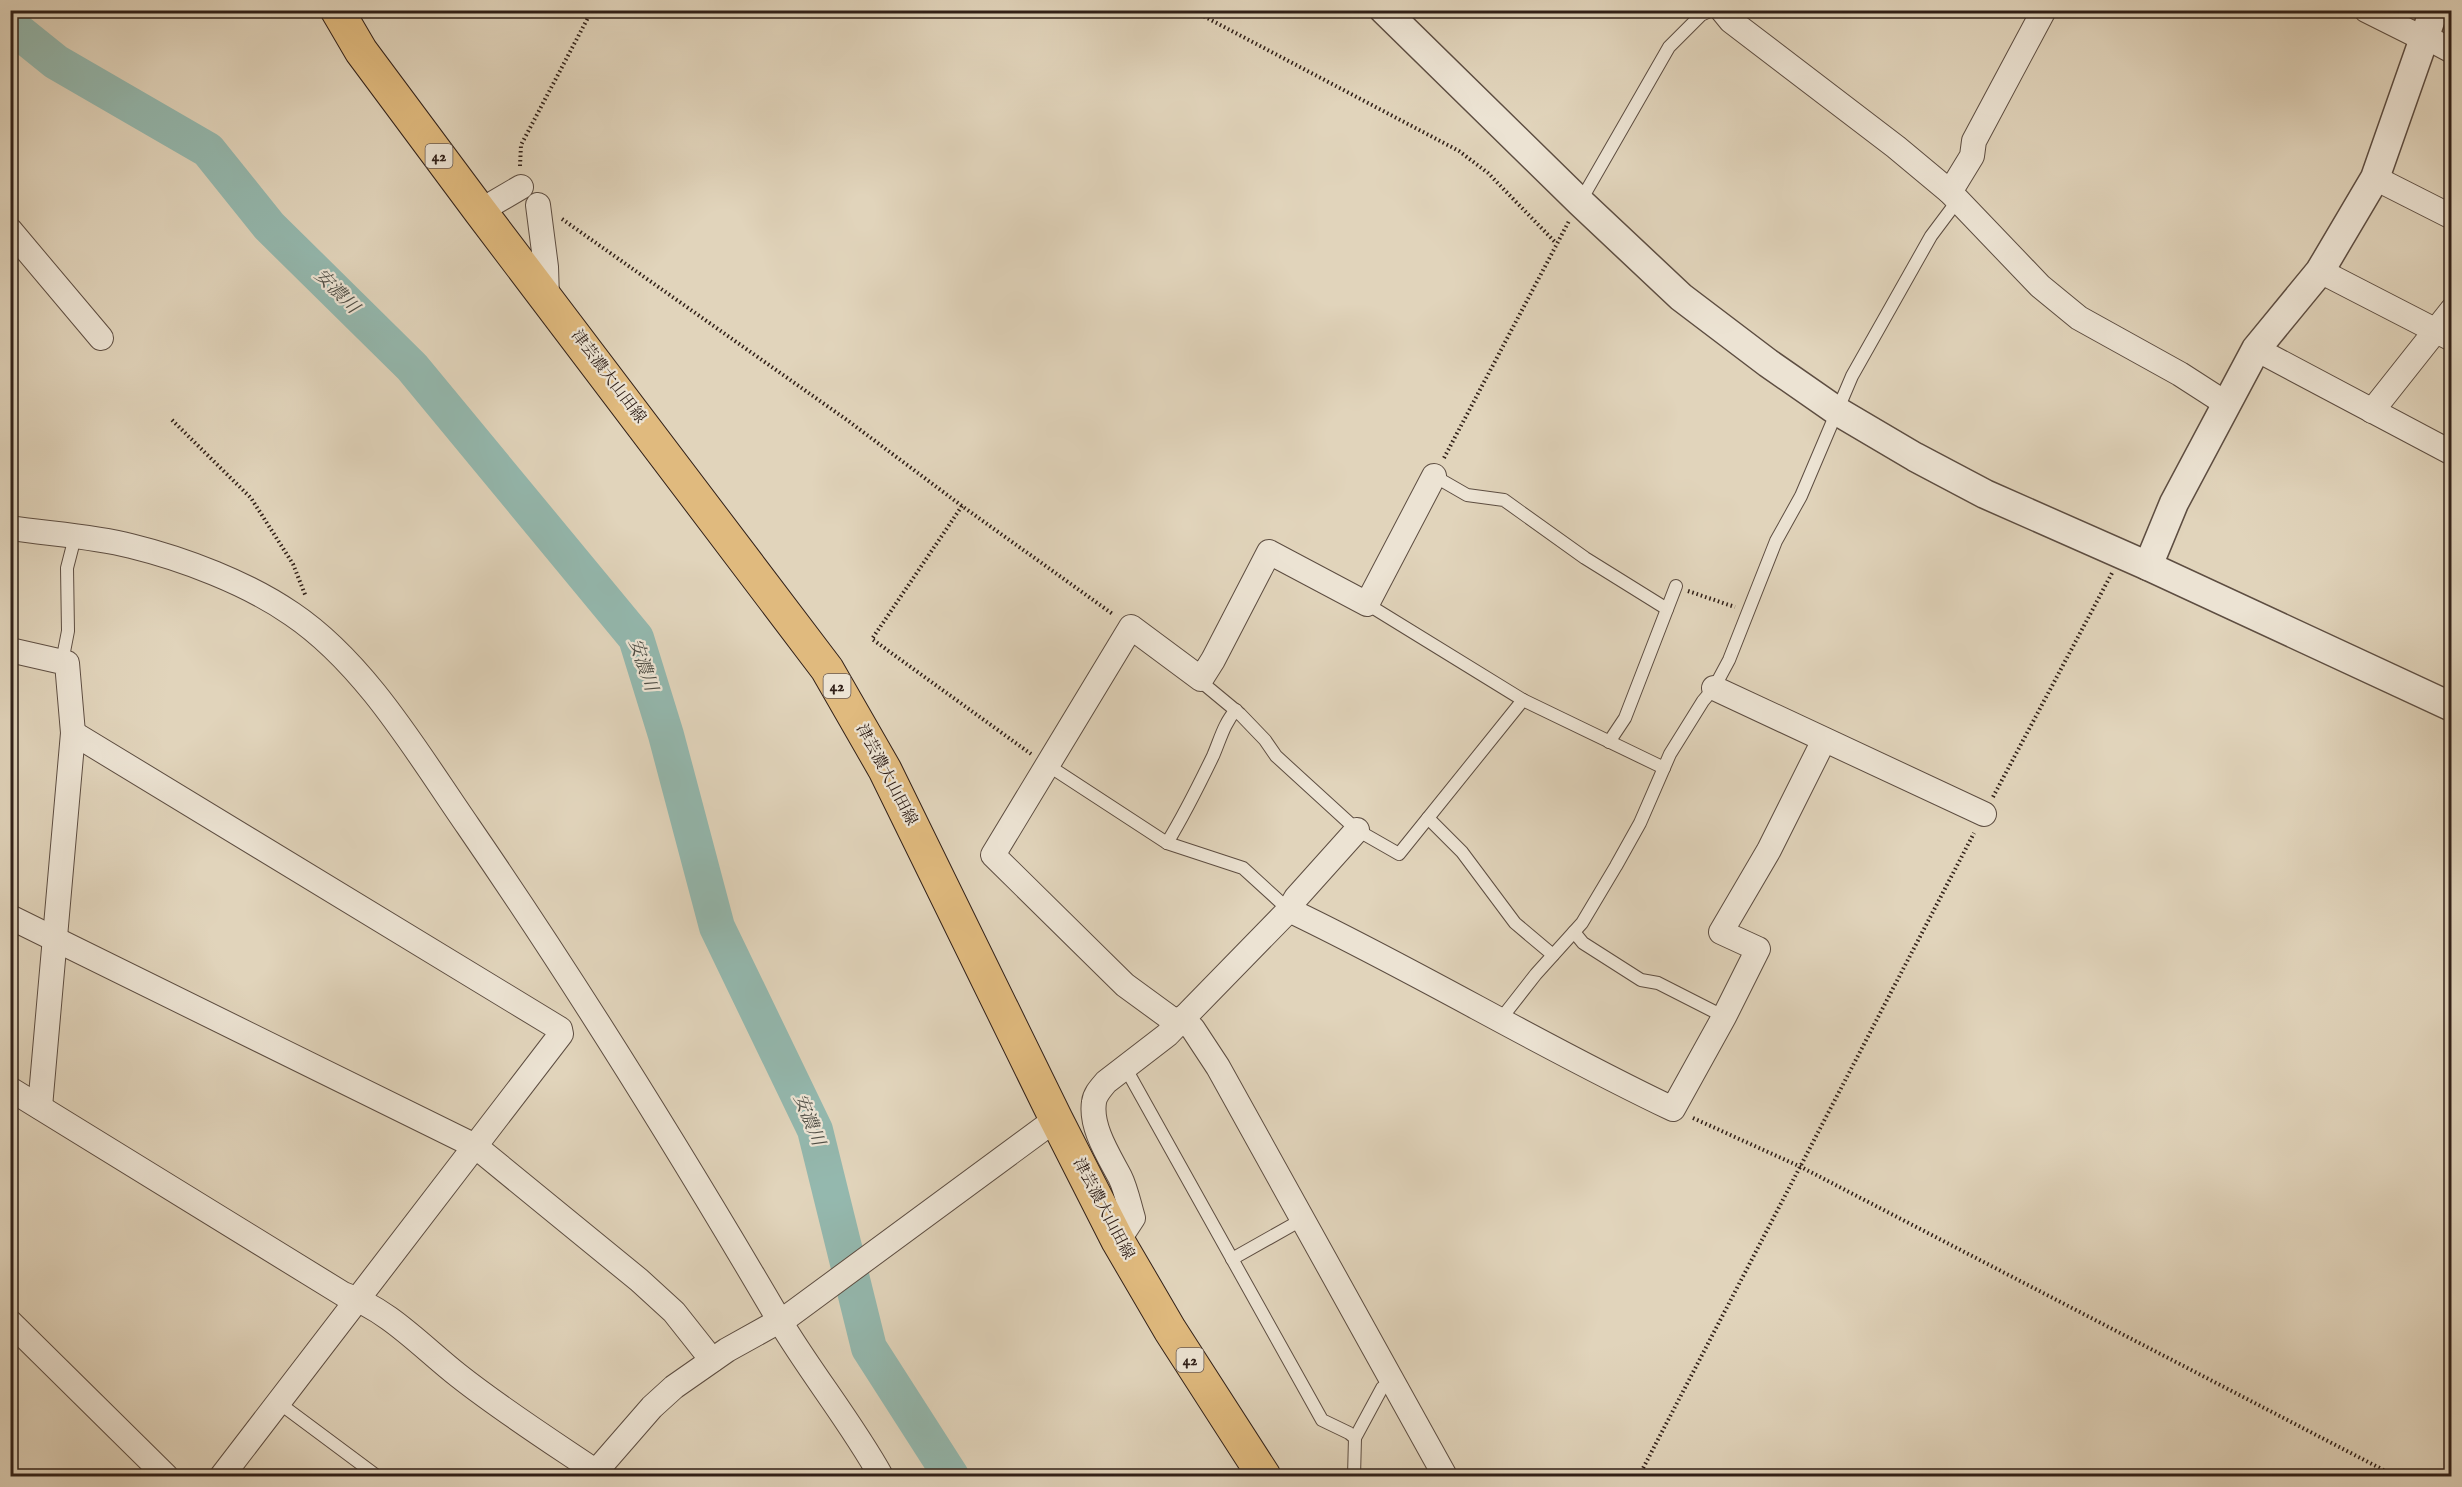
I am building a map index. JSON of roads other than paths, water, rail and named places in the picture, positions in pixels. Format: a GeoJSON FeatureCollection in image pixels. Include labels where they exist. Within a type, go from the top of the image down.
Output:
{"type":"FeatureCollection","features":[{"type":"Feature","properties":{"kind":"main road","name":"津芸濃大山田線"},"geometry":{"type":"LineString","coordinates":[[337,10],[361,51],[827,669],[885,770],[1049,1125],[1170,1329],[1264,1476]]}},
{"type":"Feature","properties":{"kind":"street"},"geometry":{"type":"LineString","coordinates":[[1384,10],[1580,202],[1682,297],[1768,363],[1837,411],[1915,457],[1985,494],[2122,554],[2451,707]]}},
{"type":"Feature","properties":{"kind":"street"},"geometry":{"type":"LineString","coordinates":[[1722,10],[1731,21],[1896,147],[1954,196],[2040,286],[2079,318],[2180,374],[2225,403]]}},
{"type":"Feature","properties":{"kind":"street"},"geometry":{"type":"LineString","coordinates":[[1954,196],[1972,156],[1974,141],[2044,10]]}},
{"type":"Feature","properties":{"kind":"street"},"geometry":{"type":"LineString","coordinates":[[2366,10],[2427,29],[2451,51]]}},
{"type":"Feature","properties":{"kind":"street"},"geometry":{"type":"LineString","coordinates":[[2148,566],[2174,503],[2225,403],[2256,349],[2320,271],[2375,178],[2401,111],[2427,29]]}},
{"type":"Feature","properties":{"kind":"street"},"geometry":{"type":"LineString","coordinates":[[2375,178],[2451,217]]}},
{"type":"Feature","properties":{"kind":"street"},"geometry":{"type":"LineString","coordinates":[[480,211],[520,187]]}},
{"type":"Feature","properties":{"kind":"street"},"geometry":{"type":"LineString","coordinates":[[538,205],[546,267],[547,298]]}},
{"type":"Feature","properties":{"kind":"street"},"geometry":{"type":"LineString","coordinates":[[10,230],[101,338]]}},
{"type":"Feature","properties":{"kind":"street"},"geometry":{"type":"LineString","coordinates":[[2320,271],[2443,335]]}},
{"type":"Feature","properties":{"kind":"street"},"geometry":{"type":"LineString","coordinates":[[2372,411],[2443,335],[2451,310]]}},
{"type":"Feature","properties":{"kind":"street"},"geometry":{"type":"LineString","coordinates":[[2256,349],[2451,453]]}},
{"type":"Feature","properties":{"kind":"street"},"geometry":{"type":"LineString","coordinates":[[1434,476],[1367,604],[1269,552],[1201,679],[1131,627],[1049,766],[993,855],[1125,985],[1193,1029],[1218,1067],[1445,1476]]}},
{"type":"Feature","properties":{"kind":"street"},"geometry":{"type":"LineString","coordinates":[[10,528],[129,546],[182,562],[247,588],[318,632],[352,666],[437,780],[548,941],[785,1318],[881,1476]]}},
{"type":"Feature","properties":{"kind":"street"},"geometry":{"type":"LineString","coordinates":[[10,650],[67,663],[74,733],[40,1107]]}},
{"type":"Feature","properties":{"kind":"street"},"geometry":{"type":"LineString","coordinates":[[1714,688],[1984,814]]}},
{"type":"Feature","properties":{"kind":"street"},"geometry":{"type":"LineString","coordinates":[[74,733],[560,1029],[561,1034],[222,1476]]}},
{"type":"Feature","properties":{"kind":"street"},"geometry":{"type":"LineString","coordinates":[[1289,910],[1341,934],[1623,1085],[1673,1108],[1723,1019],[1758,949],[1721,932],[1769,850],[1824,740]]}},
{"type":"Feature","properties":{"kind":"street"},"geometry":{"type":"LineString","coordinates":[[1118,1241],[1132,1218],[1120,1178],[1114,1170],[1094,1118],[1094,1103],[1106,1082],[1167,1035],[1289,910],[1296,898],[1357,830]]}},
{"type":"Feature","properties":{"kind":"street"},"geometry":{"type":"LineString","coordinates":[[10,917],[475,1146],[639,1280],[674,1312],[712,1360]]}},
{"type":"Feature","properties":{"kind":"street"},"geometry":{"type":"LineString","coordinates":[[10,1089],[342,1294],[359,1299],[401,1327],[467,1382],[593,1474],[652,1407],[674,1387],[712,1360],[785,1318],[1049,1125]]}},
{"type":"Feature","properties":{"kind":"street"},"geometry":{"type":"LineString","coordinates":[[10,1322],[166,1476]]}},
{"type":"Feature","properties":{"kind":"lane"},"geometry":{"type":"LineString","coordinates":[[1580,202],[1669,47],[1701,15],[1712,10]]}},
{"type":"Feature","properties":{"kind":"lane"},"geometry":{"type":"LineString","coordinates":[[1500,1020],[1582,923],[1640,824],[1670,754],[1703,701],[1714,688],[1729,660],[1776,541],[1800,496],[1852,376],[1954,196]]}},
{"type":"Feature","properties":{"kind":"lane"},"geometry":{"type":"LineString","coordinates":[[1434,476],[1467,495],[1504,500],[1585,558],[1667,609]]}},
{"type":"Feature","properties":{"kind":"lane"},"geometry":{"type":"LineString","coordinates":[[62,662],[69,631],[67,568],[75,537]]}},
{"type":"Feature","properties":{"kind":"lane"},"geometry":{"type":"LineString","coordinates":[[1609,742],[1625,717],[1676,586]]}},
{"type":"Feature","properties":{"kind":"lane"},"geometry":{"type":"LineString","coordinates":[[1367,604],[1523,700],[1664,768]]}},
{"type":"Feature","properties":{"kind":"lane"},"geometry":{"type":"LineString","coordinates":[[1201,679],[1204,685],[1236,710],[1265,740],[1276,756],[1357,830],[1399,854],[1523,700]]}},
{"type":"Feature","properties":{"kind":"lane"},"geometry":{"type":"LineString","coordinates":[[1167,843],[1205,772],[1225,731],[1227,721],[1236,710]]}},
{"type":"Feature","properties":{"kind":"lane"},"geometry":{"type":"LineString","coordinates":[[1049,766],[1167,843],[1243,868],[1289,910]]}},
{"type":"Feature","properties":{"kind":"lane"},"geometry":{"type":"LineString","coordinates":[[1428,818],[1462,852],[1515,923],[1553,955]]}},
{"type":"Feature","properties":{"kind":"lane"},"geometry":{"type":"LineString","coordinates":[[1574,932],[1583,942],[1641,980],[1658,983],[1715,1012],[1723,1019]]}},
{"type":"Feature","properties":{"kind":"lane"},"geometry":{"type":"LineString","coordinates":[[1125,1067],[1322,1420],[1355,1438]]}},
{"type":"Feature","properties":{"kind":"lane"},"geometry":{"type":"LineString","coordinates":[[1232,1259],[1302,1219]]}},
{"type":"Feature","properties":{"kind":"lane"},"geometry":{"type":"LineString","coordinates":[[1354,1476],[1355,1438],[1382,1388],[1392,1380]]}},
{"type":"Feature","properties":{"kind":"lane"},"geometry":{"type":"LineString","coordinates":[[279,1403],[376,1476]]}},
{"type":"Feature","properties":{"kind":"waterway","name":"安濃川"},"geometry":{"type":"LineString","coordinates":[[10,25],[56,62],[208,150],[269,226],[412,367],[636,638],[666,735],[717,927],[815,1130],[869,1348],[951,1476]]}}]}
